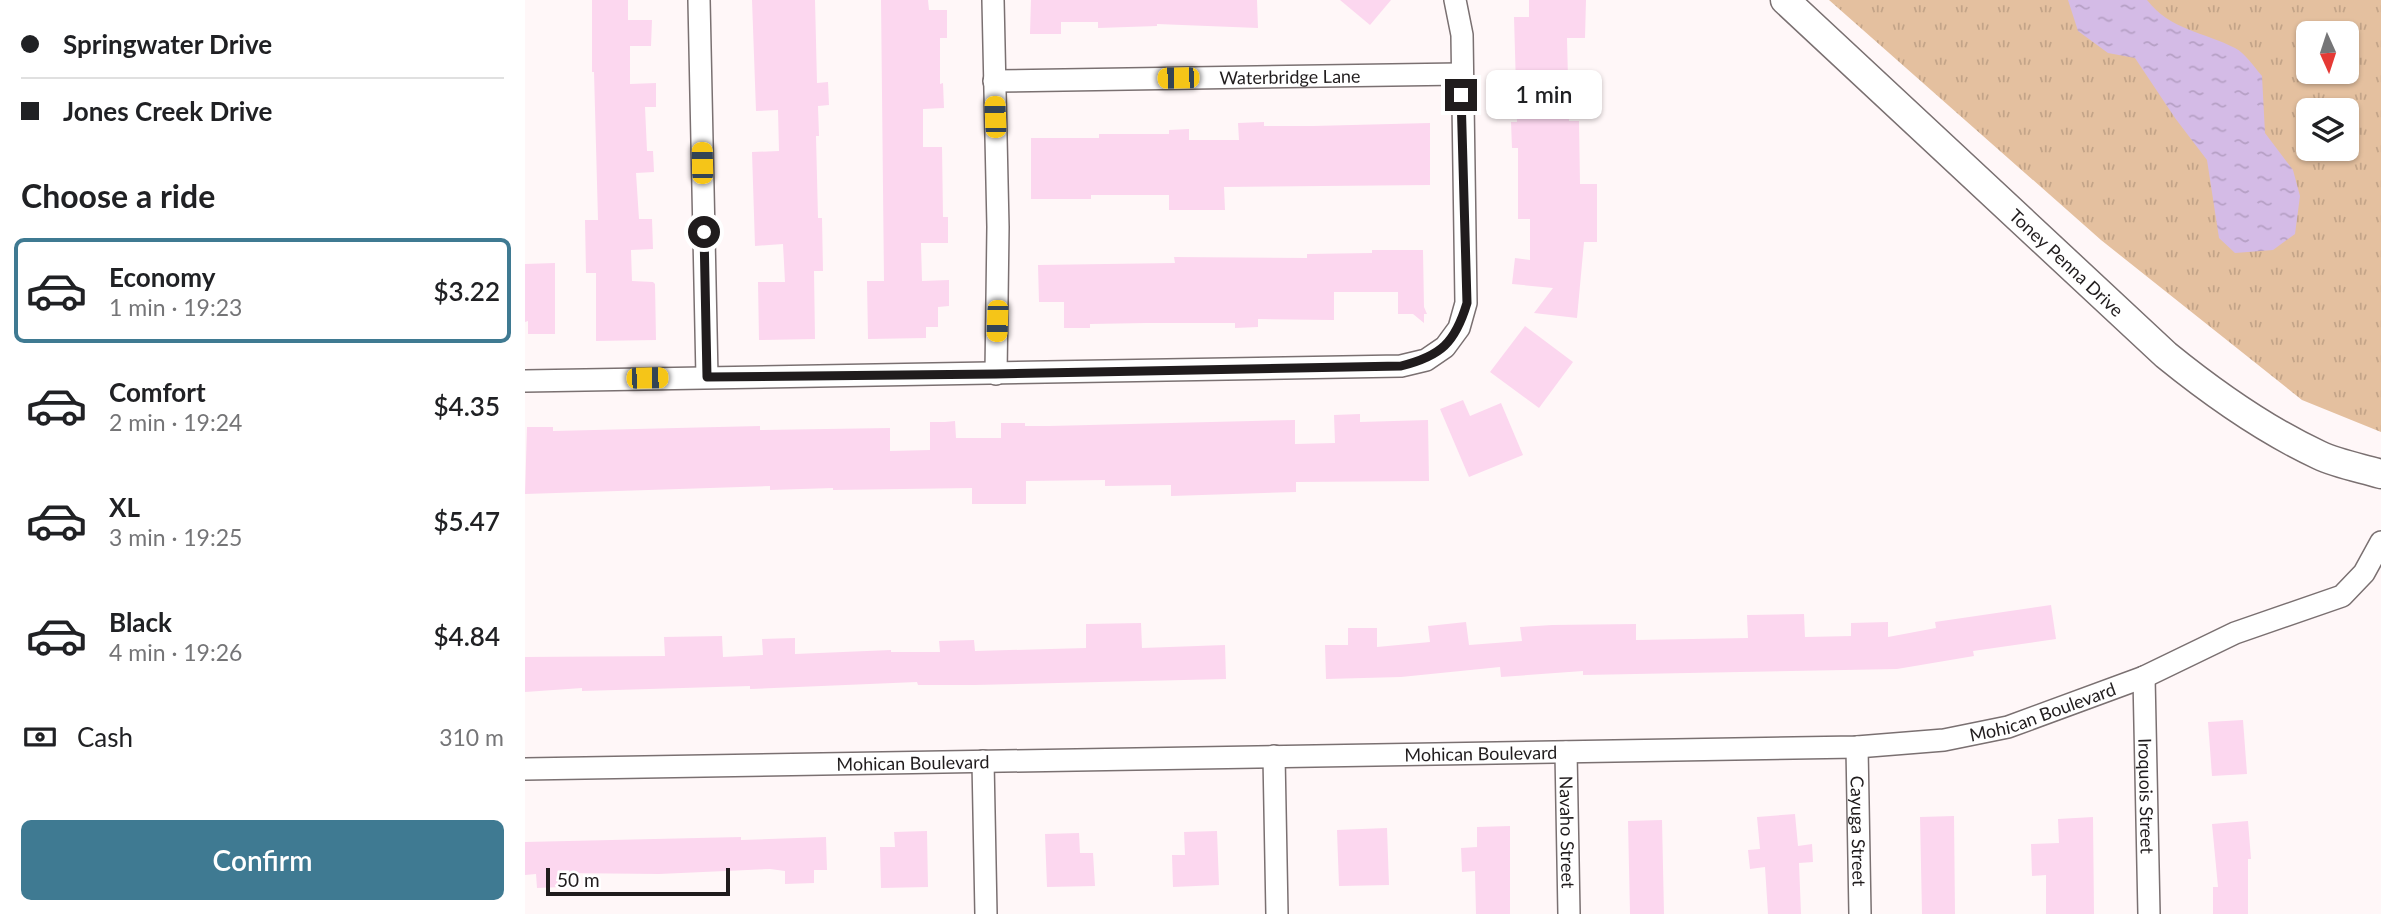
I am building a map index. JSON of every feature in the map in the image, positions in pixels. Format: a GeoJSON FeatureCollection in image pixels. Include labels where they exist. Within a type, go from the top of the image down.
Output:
{"type":"FeatureCollection","features":[{"type":"Feature","properties":{"kind":"street"},"geometry":{"type":"LineString","coordinates":[[699,0],[707,377]]}},
{"type":"Feature","properties":{"kind":"street"},"geometry":{"type":"LineString","coordinates":[[993,0],[998,227],[996,374]]}},
{"type":"Feature","properties":{"kind":"street"},"geometry":{"type":"LineString","coordinates":[[525,381],[1389,367],[1426,360],[1445,347],[1459,328],[1467,303],[1462,35],[1455,0]]}},
{"type":"Feature","properties":{"kind":"street","name":"Toney Penna Drive"},"geometry":{"type":"LineString","coordinates":[[1785,0],[2166,355],[2202,384],[2260,424],[2321,456],[2381,474]]}},
{"type":"Feature","properties":{"kind":"street","name":"Waterbridge Lane"},"geometry":{"type":"LineString","coordinates":[[994,81],[1461,74]]}},
{"type":"Feature","properties":{"kind":"street","name":"Mohican Boulevard"},"geometry":{"type":"LineString","coordinates":[[525,769],[1857,747],[1944,740],[2008,727],[2144,677],[2235,634],[2342,596],[2364,573],[2381,542]]}},
{"type":"Feature","properties":{"kind":"street","name":"Iroquois Street"},"geometry":{"type":"LineString","coordinates":[[2144,677],[2150,914]]}},
{"type":"Feature","properties":{"kind":"street","name":"Cayuga Street"},"geometry":{"type":"LineString","coordinates":[[1857,747],[1860,914]]}},
{"type":"Feature","properties":{"kind":"street","name":"Navaho Street"},"geometry":{"type":"LineString","coordinates":[[1566,752],[1569,914]]}},
{"type":"Feature","properties":{"kind":"street"},"geometry":{"type":"LineString","coordinates":[[1275,756],[1277,914]]}},
{"type":"Feature","properties":{"kind":"street"},"geometry":{"type":"LineString","coordinates":[[983,761],[986,914]]}},
{"type":"Feature","properties":{"kind":"green space"},"geometry":{"type":"Polygon","coordinates":[[[1829,0],[2381,0],[2381,432],[2302,400],[2101,240],[1829,0]]]}},
{"type":"Feature","properties":{"kind":"water"},"geometry":{"type":"Polygon","coordinates":[[[2068,0],[2147,0],[2166,18],[2235,48],[2246,57],[2262,76],[2265,133],[2293,170],[2300,196],[2295,234],[2273,250],[2235,253],[2219,238],[2207,160],[2135,58],[2108,53],[2078,31],[2068,0]]]}},
{"type":"Feature","properties":{"kind":"building"},"geometry":{"type":"Polygon","coordinates":[[[592,0],[628,0],[628,20],[652,20],[651,46],[630,46],[630,84],[656,83],[656,107],[645,107],[647,151],[653,151],[654,172],[636,173],[639,219],[652,219],[653,249],[631,250],[632,281],[655,284],[656,340],[596,341],[596,273],[586,273],[585,220],[598,220],[592,0]]]}},
{"type":"Feature","properties":{"kind":"building"},"geometry":{"type":"Polygon","coordinates":[[[752,0],[815,0],[817,83],[828,82],[829,105],[818,106],[819,136],[816,136],[818,218],[822,218],[823,271],[814,271],[815,339],[759,340],[758,282],[785,282],[783,244],[755,246],[752,152],[779,151],[778,110],[756,111],[752,0]]]}},
{"type":"Feature","properties":{"kind":"building"},"geometry":{"type":"Polygon","coordinates":[[[881,0],[928,0],[929,10],[947,10],[947,38],[940,38],[940,84],[943,83],[944,108],[923,109],[923,147],[942,147],[943,217],[948,217],[948,243],[921,243],[922,281],[949,280],[949,306],[938,307],[938,327],[926,327],[926,338],[868,339],[867,281],[884,281],[881,0]]]}},
{"type":"Feature","properties":{"kind":"building"},"geometry":{"type":"Polygon","coordinates":[[[1031,0],[1257,0],[1258,28],[1157,24],[1098,28],[1098,22],[1061,22],[1061,34],[1030,34],[1031,0]]]}},
{"type":"Feature","properties":{"kind":"building"},"geometry":{"type":"Polygon","coordinates":[[[1340,0],[1391,0],[1370,25],[1340,0]]]}},
{"type":"Feature","properties":{"kind":"building"},"geometry":{"type":"Polygon","coordinates":[[[1529,0],[1586,0],[1585,38],[1567,38],[1569,121],[1579,121],[1580,184],[1597,184],[1597,242],[1584,242],[1577,318],[1534,313],[1553,288],[1512,284],[1515,258],[1530,260],[1530,219],[1518,219],[1518,148],[1512,148],[1511,122],[1517,122],[1514,17],[1529,17],[1529,0]]]}},
{"type":"Feature","properties":{"kind":"building"},"geometry":{"type":"Polygon","coordinates":[[[1264,122],[1264,126],[1430,123],[1430,185],[1224,187],[1225,210],[1169,210],[1169,195],[1091,195],[1091,199],[1031,199],[1031,138],[1099,138],[1099,134],[1169,134],[1169,130],[1189,129],[1189,140],[1239,140],[1238,123],[1264,122]]]}},
{"type":"Feature","properties":{"kind":"building"},"geometry":{"type":"Polygon","coordinates":[[[1372,250],[1423,250],[1424,307],[1427,314],[1424,314],[1424,323],[1413,314],[1398,314],[1398,292],[1334,292],[1334,320],[1258,319],[1258,327],[1235,328],[1235,323],[1146,323],[1090,324],[1090,328],[1064,328],[1064,302],[1039,302],[1038,265],[1175,263],[1174,257],[1307,258],[1307,254],[1372,253],[1372,250]]]}},
{"type":"Feature","properties":{"kind":"building"},"geometry":{"type":"Polygon","coordinates":[[[555,263],[555,334],[528,334],[528,321],[525,322],[525,264],[555,263]]]}},
{"type":"Feature","properties":{"kind":"building"},"geometry":{"type":"Polygon","coordinates":[[[1525,326],[1573,362],[1539,408],[1490,372],[1525,326]]]}},
{"type":"Feature","properties":{"kind":"building"},"geometry":{"type":"Polygon","coordinates":[[[1463,400],[1470,416],[1501,403],[1523,455],[1469,477],[1440,409],[1463,400]]]}},
{"type":"Feature","properties":{"kind":"building"},"geometry":{"type":"Polygon","coordinates":[[[1360,414],[1360,422],[1428,420],[1429,481],[1296,482],[1296,492],[1171,496],[1171,485],[1105,486],[1105,480],[1026,481],[1026,504],[972,504],[972,488],[770,490],[770,486],[525,494],[527,427],[553,427],[553,431],[760,426],[760,430],[890,428],[890,451],[930,450],[930,422],[955,421],[956,438],[1001,438],[1001,423],[1049,426],[1295,420],[1295,444],[1335,443],[1334,415],[1360,414]]]}},
{"type":"Feature","properties":{"kind":"building"},"geometry":{"type":"Polygon","coordinates":[[[2051,605],[2056,639],[1973,651],[1974,656],[1897,669],[1583,675],[1583,671],[1501,677],[1500,667],[1401,677],[1326,679],[1325,645],[1348,645],[1348,628],[1377,628],[1377,647],[1430,642],[1428,626],[1466,622],[1469,645],[1522,641],[1520,627],[1552,625],[1636,624],[1636,640],[1748,638],[1747,615],[1804,614],[1805,637],[1851,636],[1851,623],[1888,622],[1888,637],[1936,628],[1935,622],[2051,605]]]}},
{"type":"Feature","properties":{"kind":"building"},"geometry":{"type":"Polygon","coordinates":[[[1141,623],[1142,648],[1225,645],[1226,679],[975,685],[918,685],[917,682],[750,689],[750,686],[582,691],[582,688],[525,692],[525,657],[665,656],[664,637],[722,636],[723,657],[763,655],[762,639],[795,638],[795,654],[891,650],[940,652],[939,641],[974,640],[975,651],[1086,648],[1086,624],[1141,623]]]}},
{"type":"Feature","properties":{"kind":"building"},"geometry":{"type":"Polygon","coordinates":[[[2243,720],[2247,774],[2212,776],[2208,722],[2243,720]]]}},
{"type":"Feature","properties":{"kind":"building"},"geometry":{"type":"Polygon","coordinates":[[[1795,814],[1798,846],[1812,844],[1813,862],[1799,863],[1801,914],[1768,914],[1765,867],[1750,869],[1748,850],[1760,849],[1757,817],[1795,814]]]}},
{"type":"Feature","properties":{"kind":"building"},"geometry":{"type":"Polygon","coordinates":[[[1954,816],[1955,914],[1922,914],[1920,817],[1954,816]]]}},
{"type":"Feature","properties":{"kind":"building"},"geometry":{"type":"Polygon","coordinates":[[[2093,817],[2094,914],[2046,914],[2046,875],[2032,876],[2031,844],[2059,843],[2058,819],[2093,817]]]}},
{"type":"Feature","properties":{"kind":"building"},"geometry":{"type":"Polygon","coordinates":[[[1662,820],[1664,914],[1630,914],[1628,821],[1662,820]]]}},
{"type":"Feature","properties":{"kind":"building"},"geometry":{"type":"Polygon","coordinates":[[[2248,821],[2251,859],[2248,859],[2248,914],[2213,914],[2213,887],[2218,887],[2212,824],[2248,821]]]}},
{"type":"Feature","properties":{"kind":"building"},"geometry":{"type":"Polygon","coordinates":[[[1510,826],[1510,914],[1476,914],[1475,871],[1462,872],[1461,848],[1477,847],[1477,827],[1510,826]]]}},
{"type":"Feature","properties":{"kind":"building"},"geometry":{"type":"Polygon","coordinates":[[[1387,828],[1389,885],[1339,886],[1337,830],[1387,828]]]}},
{"type":"Feature","properties":{"kind":"building"},"geometry":{"type":"Polygon","coordinates":[[[927,831],[928,887],[881,888],[880,847],[895,847],[894,832],[927,831]]]}},
{"type":"Feature","properties":{"kind":"building"},"geometry":{"type":"Polygon","coordinates":[[[1217,831],[1219,885],[1173,887],[1172,855],[1185,855],[1184,832],[1217,831]]]}},
{"type":"Feature","properties":{"kind":"building"},"geometry":{"type":"Polygon","coordinates":[[[1079,833],[1080,853],[1093,853],[1095,886],[1047,887],[1045,834],[1079,833]]]}},
{"type":"Feature","properties":{"kind":"building"},"geometry":{"type":"Polygon","coordinates":[[[741,837],[741,840],[826,837],[827,870],[814,870],[814,883],[785,884],[785,871],[770,869],[659,874],[561,873],[561,887],[537,888],[536,874],[525,875],[525,842],[741,837]]]}},
{"type":"Feature","properties":{"kind":"route"},"geometry":{"type":"LineString","coordinates":[[704,232],[707,377],[1401,366],[1426,360],[1445,347],[1459,328],[1467,303],[1461,95]]}}]}
